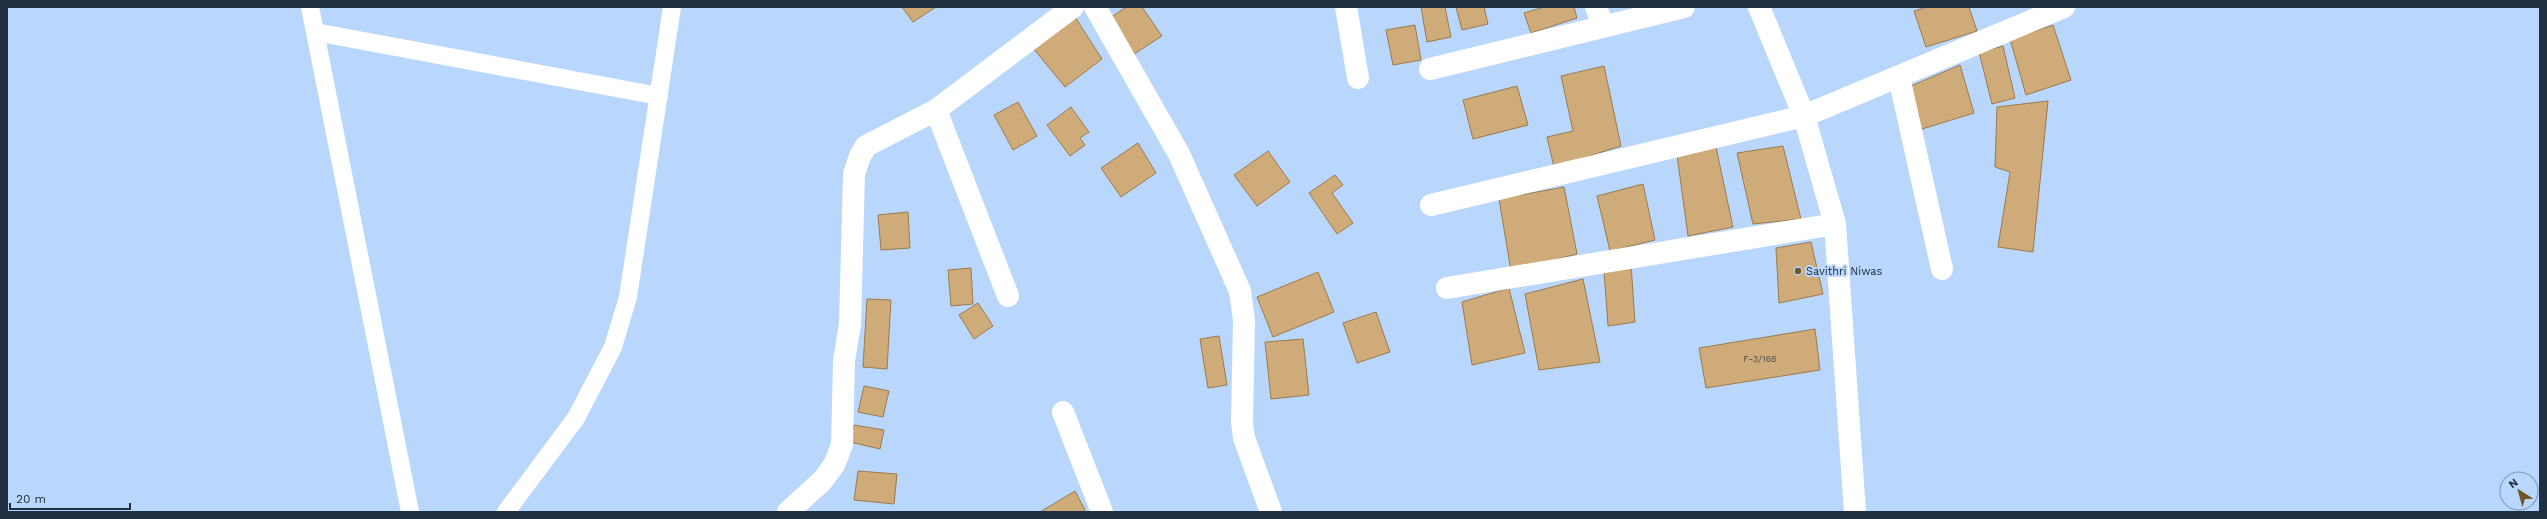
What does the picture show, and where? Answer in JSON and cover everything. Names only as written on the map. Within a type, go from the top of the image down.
[{"type":"street","points":[[788,512],[822,482],[834,465],[842,445],[844,361],[850,324],[854,174],[860,156],[866,146],[936,110],[1073,7]]},
{"type":"street","points":[[1095,7],[1179,154],[1240,291],[1244,320],[1242,422],[1244,438],[1271,512]]},
{"type":"street","points":[[1346,7],[1358,78]]},
{"type":"street","points":[[1430,69],[1599,16],[1684,7]]},
{"type":"street","points":[[1759,7],[1804,116],[1835,224],[1855,512]]},
{"type":"street","points":[[1431,205],[1804,116],[1899,78],[2064,7]]},
{"type":"street","points":[[1899,78],[1942,269]]},
{"type":"street","points":[[936,110],[1008,296]]},
{"type":"street","points":[[1447,288],[1835,224]]},
{"type":"street","points":[[1063,412],[1102,512]]},
{"type":"lane","points":[[310,7],[410,512]]},
{"type":"lane","points":[[506,512],[576,418],[613,347],[628,297],[672,7]]},
{"type":"lane","points":[[315,32],[659,96]]},
{"type":"building","points":[[902,7],[936,7],[913,22]]},
{"type":"building","points":[[1126,7],[1142,7],[1162,36],[1134,54],[1110,18]]},
{"type":"building","points":[[1421,7],[1445,7],[1451,37],[1427,42]]},
{"type":"building","points":[[1456,7],[1484,7],[1488,24],[1462,30]]},
{"type":"building","points":[[1544,7],[1574,7],[1577,18],[1531,33],[1524,13]]},
{"type":"building","points":[[1927,7],[1969,7],[1977,31],[1926,47],[1914,11]]},
{"type":"building","points":[[1075,17],[1102,59],[1065,87],[1033,48]]},
{"type":"building","points":[[1415,25],[1421,60],[1393,65],[1386,30]]},
{"type":"building","points":[[2053,25],[2071,80],[2026,95],[2010,39]]},
{"type":"building","points":[[2003,46],[2015,98],[1992,104],[1979,52]]},
{"type":"building","points":[[1960,65],[1974,113],[1919,130],[1911,86]]},
{"type":"building","points":[[1604,66],[1621,146],[1554,167],[1547,137],[1573,131],[1561,76]]},
{"type":"building","points":[[1517,86],[1528,125],[1473,139],[1463,100]]},
{"type":"building","points":[[2048,101],[2033,252],[1998,247],[2010,172],[1995,167],[1997,107]]},
{"type":"building","points":[[1018,102],[1037,136],[1013,150],[994,115]]},
{"type":"building","points":[[1071,107],[1089,132],[1080,138],[1085,145],[1070,156],[1047,125]]},
{"type":"building","points":[[1138,143],[1156,173],[1121,197],[1101,168]]},
{"type":"building","points":[[1783,146],[1801,219],[1753,224],[1737,153]]},
{"type":"building","points":[[1716,147],[1733,227],[1688,236],[1677,155]]},
{"type":"building","points":[[1268,151],[1290,182],[1257,206],[1234,175]]},
{"type":"building","points":[[1335,175],[1343,185],[1332,193],[1353,223],[1337,234],[1309,193]]},
{"type":"building","points":[[1643,184],[1655,240],[1610,251],[1597,196]]},
{"type":"building","points":[[1564,187],[1577,254],[1511,271],[1499,199]]},
{"type":"building","points":[[908,212],[910,248],[881,250],[878,215]]},
{"type":"building","name":"Savithri Niwas","points":[[1811,242],[1823,294],[1779,303],[1776,248]]},
{"type":"building","points":[[1631,264],[1635,322],[1608,326],[1604,271]]},
{"type":"building","points":[[971,268],[973,304],[951,306],[948,270]]},
{"type":"building","points":[[1318,272],[1334,312],[1273,337],[1257,297]]},
{"type":"building","points":[[1583,279],[1600,362],[1539,370],[1525,294]]},
{"type":"building","points":[[1509,288],[1525,353],[1472,365],[1462,302]]},
{"type":"building","points":[[867,299],[891,300],[887,369],[863,367]]},
{"type":"building","points":[[978,303],[993,326],[974,339],[959,315]]},
{"type":"building","points":[[1376,312],[1390,352],[1357,363],[1343,323]]},
{"type":"building","points":[[1815,329],[1820,370],[1706,388],[1699,348]]},
{"type":"building","points":[[1219,336],[1227,385],[1208,388],[1200,339]]},
{"type":"building","points":[[1303,339],[1309,395],[1271,399],[1265,342]]},
{"type":"building","points":[[864,386],[889,391],[883,417],[858,412]]},
{"type":"building","points":[[854,425],[884,430],[880,449],[850,442]]},
{"type":"building","points":[[858,471],[897,474],[894,504],[854,500]]},
{"type":"building","points":[[1075,491],[1085,510],[1082,512],[1040,512]]},
{"type":"place","name":"Savithri Niwas","points":[[1798,271]]}]
